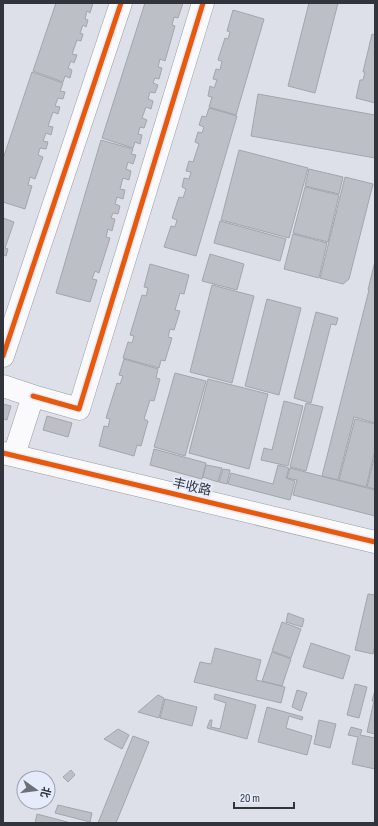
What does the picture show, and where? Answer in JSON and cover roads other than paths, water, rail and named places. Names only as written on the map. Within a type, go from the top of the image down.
[{"type":"street","points":[[3,356],[121,3]]},
{"type":"street","points":[[3,386],[32,396],[80,409],[203,3]]},
{"type":"street","points":[[8,454],[32,396]]},
{"type":"street","name":"丰收路","points":[[8,454],[375,542]]}]
